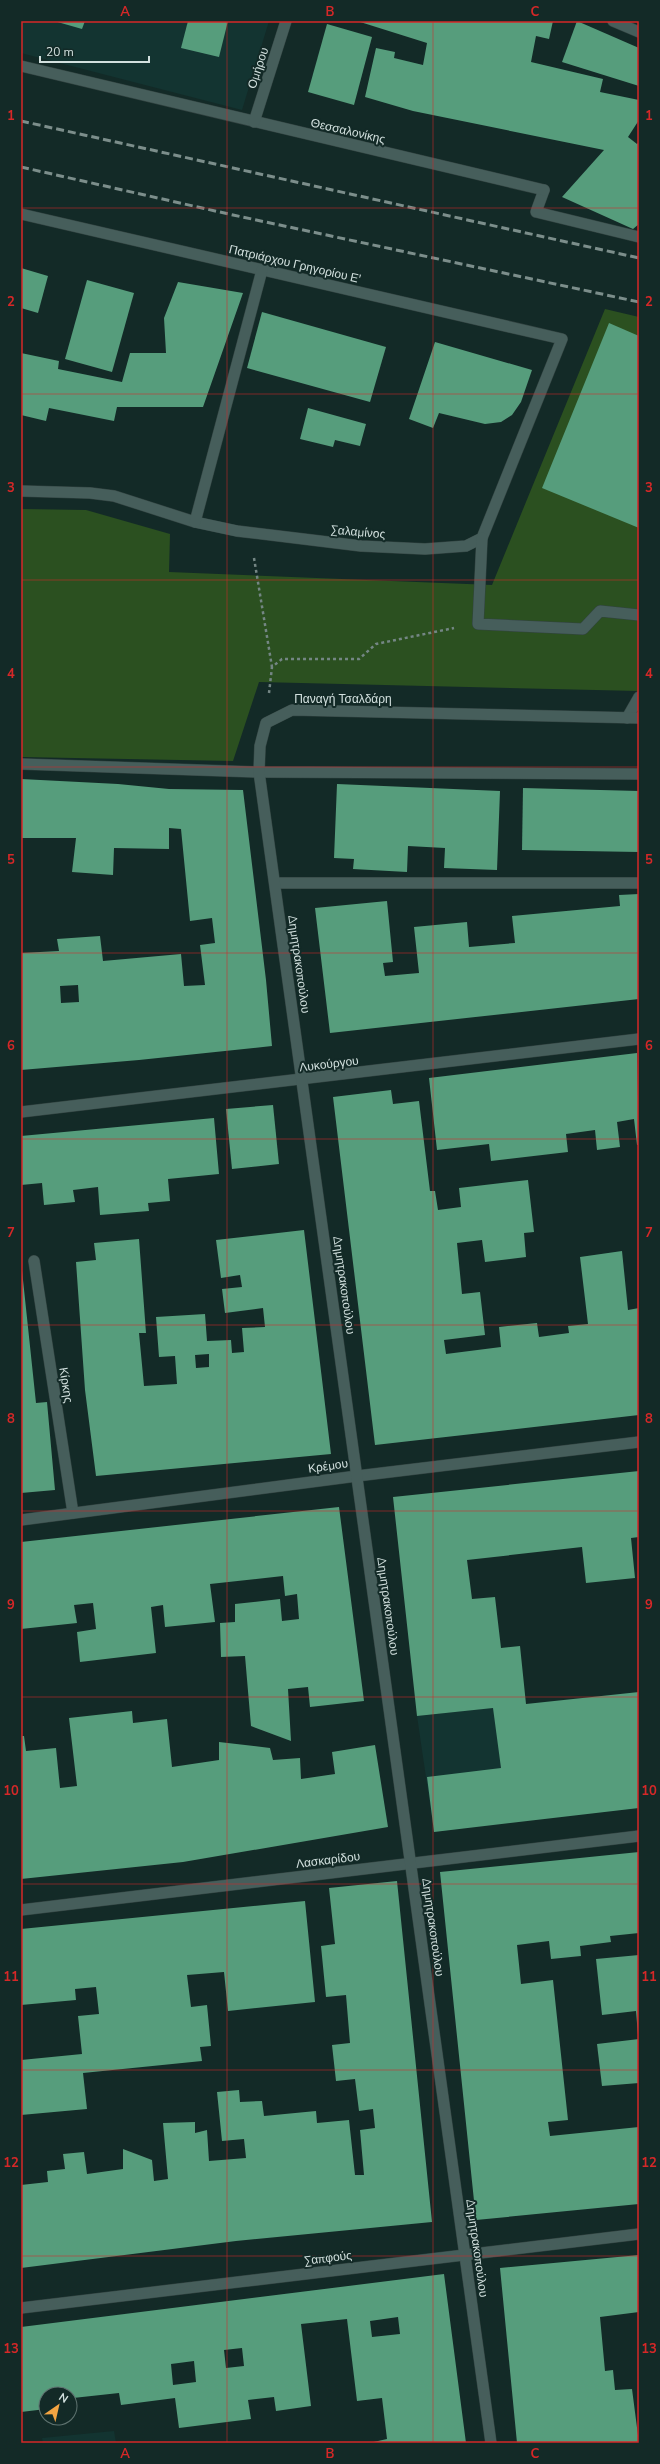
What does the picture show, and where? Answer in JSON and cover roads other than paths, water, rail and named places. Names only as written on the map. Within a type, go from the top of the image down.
[{"type":"street","name":"Ομήρου","points":[[254,122],[286,21]]},
{"type":"street","points":[[613,21],[639,32]]},
{"type":"street","name":"Θεσσαλονίκης","points":[[21,66],[544,190],[536,212],[639,237]]},
{"type":"street","name":"Πατριάρχου Γρηγορίου Ε'","points":[[21,214],[562,339],[482,538]]},
{"type":"street","points":[[195,522],[262,270]]},
{"type":"street","name":"Σαλαμίνος","points":[[21,491],[90,493],[114,496],[195,522],[250,532],[361,546],[425,549],[466,546],[482,538]]},
{"type":"street","points":[[482,538],[478,624],[583,630],[600,611],[639,615]]},
{"type":"street","points":[[627,718],[639,697]]},
{"type":"street","name":"Παναγή Τσαλδάρη","points":[[259,772],[260,746],[266,724],[292,710],[639,718]]},
{"type":"street","points":[[21,764],[259,772],[639,774]]},
{"type":"street","name":"Δημητρακοπούλου","points":[[259,772],[491,2443]]},
{"type":"street","points":[[274,883],[639,883]]},
{"type":"street","name":"Λυκούργου","points":[[21,1112],[639,1039]]},
{"type":"street","name":"Κίρκης","points":[[34,1262],[73,1513]]},
{"type":"street","name":"Κρέμου","points":[[21,1520],[357,1476],[639,1442]]},
{"type":"street","name":"Λασκαρίδου","points":[[21,1910],[639,1836]]},
{"type":"street","name":"Σαπφούς","points":[[21,2308],[639,2234]]},
{"type":"railway","points":[[21,121],[639,258]]},
{"type":"railway","points":[[21,167],[233,215],[639,302]]}]
